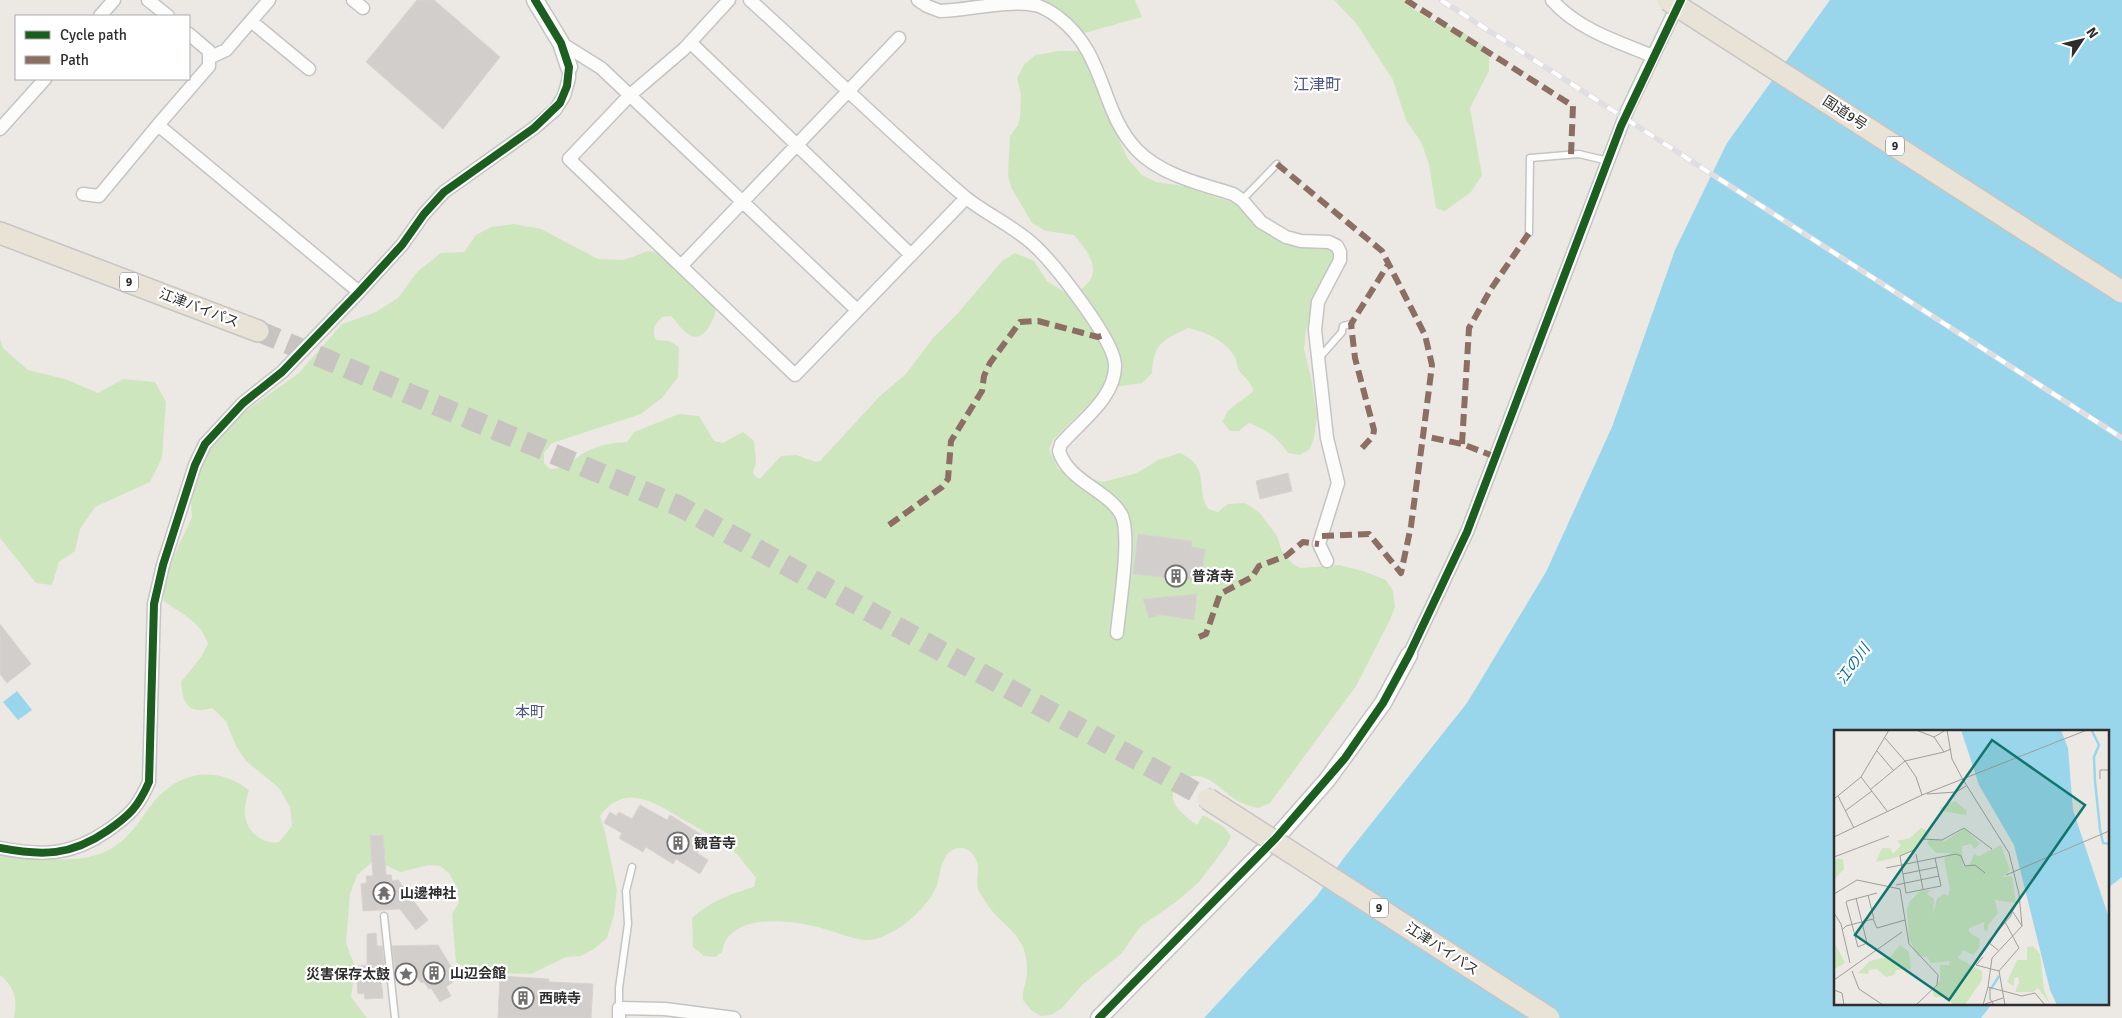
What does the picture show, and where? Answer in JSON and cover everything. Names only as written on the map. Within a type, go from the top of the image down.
[{"type":"highway","name":"国道9号","points":[[1668,0],[2122,292]]},
{"type":"highway","name":"江津バイパス","points":[[0,234],[258,330]]},
{"type":"highway","name":"江津バイパス","points":[[1208,799],[1544,1015]]},
{"type":"street","points":[[101,15],[114,0]]},
{"type":"street","points":[[148,0],[167,15]]},
{"type":"street","points":[[211,57],[226,50],[269,0]]},
{"type":"street","points":[[0,848],[48,854],[79,847],[90,843],[127,817],[140,803],[149,782],[154,604],[163,565],[195,464],[205,444],[226,418],[282,372],[402,245],[424,214],[444,192],[534,128],[555,110],[564,96],[569,78],[569,67],[561,43],[535,0]]},
{"type":"street","points":[[729,0],[691,42],[629,96],[569,159],[796,375],[966,198]]},
{"type":"street","points":[[750,0],[966,198],[1036,246],[1101,328],[1112,349],[1115,366],[1114,378],[1107,393],[1061,444],[1059,451],[1074,473],[1117,509],[1122,517],[1125,536],[1116,633]]},
{"type":"street","points":[[918,0],[933,10],[940,11],[1021,4],[1035,5],[1050,11],[1070,27],[1096,63],[1121,130],[1138,151],[1171,173],[1233,194],[1242,200],[1257,219],[1286,237],[1301,241],[1326,241],[1334,244],[1339,249],[1340,260],[1318,302],[1315,330],[1327,438],[1338,483],[1319,544],[1327,561]]},
{"type":"street","points":[[1552,0],[1560,10],[1599,34],[1653,56]]},
{"type":"street","points":[[1099,1018],[1283,843],[1383,703],[1409,655],[1467,532],[1539,348],[1608,161],[1653,56],[1680,0]]},
{"type":"street","points":[[251,20],[309,69]]},
{"type":"street","points":[[84,194],[99,196],[209,66],[211,57],[209,51],[190,35]]},
{"type":"street","points":[[682,265],[899,38]]},
{"type":"street","points":[[691,42],[911,255]]},
{"type":"street","points":[[561,43],[601,68],[742,203],[858,310]]},
{"type":"street","points":[[0,129],[44,80]]},
{"type":"street","points":[[158,125],[359,292]]},
{"type":"street","points":[[1283,843],[1544,1015]]},
{"type":"street","points":[[619,1013],[665,1009],[734,1018]]},
{"type":"lane","points":[[1529,233],[1530,158],[1579,154],[1608,161]]},
{"type":"lane","points":[[1242,200],[1277,164]]},
{"type":"lane","points":[[1317,360],[1342,332],[1343,326],[1351,324]]},
{"type":"lane","points":[[619,1013],[619,988],[628,924],[626,891],[632,867]]},
{"type":"lane","points":[[384,916],[395,1018]]},
{"type":"green space","points":[[1040,0],[1135,0],[1142,17],[1081,34]]},
{"type":"green space","points":[[1334,0],[1410,0],[1413,9],[1437,23],[1460,30],[1487,49],[1489,71],[1470,108],[1482,175],[1471,192],[1445,211],[1436,208],[1429,164],[1421,142],[1406,120],[1393,80],[1356,23]]},
{"type":"green space","points":[[1059,51],[1079,51],[1091,70],[1101,103],[1128,159],[1142,175],[1156,182],[1204,189],[1215,197],[1241,205],[1258,227],[1338,251],[1306,330],[1304,349],[1311,377],[1317,416],[1310,449],[1300,455],[1288,453],[1271,435],[1249,423],[1239,431],[1230,431],[1223,422],[1225,416],[1231,408],[1253,391],[1252,388],[1240,372],[1235,357],[1226,346],[1208,334],[1188,328],[1161,344],[1155,355],[1152,373],[1142,383],[1105,388],[1053,440],[1049,449],[1058,469],[1066,473],[1082,472],[1092,479],[1103,482],[1137,473],[1158,460],[1180,453],[1190,459],[1199,471],[1202,493],[1208,509],[1218,512],[1228,504],[1245,503],[1260,513],[1277,536],[1282,551],[1293,564],[1300,568],[1339,565],[1363,571],[1386,580],[1393,591],[1395,607],[1356,686],[1270,803],[1258,808],[1244,804],[1208,779],[1201,777],[1186,778],[1177,786],[1173,798],[1174,803],[1182,813],[1197,825],[1203,815],[1224,827],[1231,836],[1227,845],[1199,882],[1176,902],[1140,927],[1121,954],[1083,984],[1062,1008],[1051,1015],[1041,1016],[1032,1011],[1023,1000],[1027,971],[1023,947],[1018,938],[990,908],[979,891],[977,885],[978,864],[968,850],[960,848],[952,850],[946,856],[942,863],[937,885],[926,904],[907,922],[885,935],[864,940],[819,927],[788,922],[759,922],[746,925],[735,931],[726,940],[722,952],[715,957],[704,956],[693,947],[692,918],[706,907],[721,899],[754,887],[756,878],[734,851],[722,841],[656,804],[633,798],[621,799],[610,805],[600,816],[617,890],[614,915],[607,938],[594,949],[581,956],[566,957],[531,974],[472,972],[456,962],[452,914],[459,902],[457,887],[449,873],[440,866],[429,865],[400,872],[385,865],[371,863],[357,875],[350,894],[346,943],[355,967],[351,997],[367,1018],[14,1018],[14,994],[0,975],[0,854],[38,858],[77,859],[102,853],[122,841],[155,800],[173,784],[184,779],[206,774],[228,778],[249,790],[245,809],[246,821],[252,832],[257,836],[267,841],[279,842],[292,826],[290,807],[279,788],[246,761],[236,746],[226,721],[212,708],[204,710],[192,709],[185,702],[181,682],[201,657],[208,644],[205,636],[196,624],[164,601],[163,587],[166,573],[192,517],[191,504],[197,474],[209,448],[240,415],[299,373],[342,324],[376,312],[398,298],[418,271],[441,253],[464,252],[476,235],[491,227],[514,224],[541,229],[598,259],[624,260],[648,251],[663,254],[701,288],[716,310],[709,327],[705,332],[696,337],[690,336],[684,331],[671,316],[662,317],[654,328],[656,340],[669,341],[679,347],[678,377],[663,397],[641,414],[552,443],[544,453],[544,463],[550,469],[562,467],[596,447],[627,442],[634,432],[679,414],[699,416],[714,441],[723,443],[743,432],[754,441],[756,462],[753,473],[760,479],[781,456],[796,455],[816,462],[820,461],[880,396],[906,374],[933,338],[959,312],[1002,261],[1015,253],[1034,261],[1047,281],[1071,296],[1089,282],[1093,268],[1087,252],[1081,244],[1074,235],[1046,231],[1032,223],[1011,187],[1008,175],[1010,136],[1018,125],[1020,117],[1021,95],[1017,78],[1024,65],[1035,55]]},
{"type":"green space","points":[[0,339],[3,348],[28,370],[65,379],[98,393],[123,379],[155,382],[166,402],[162,458],[150,482],[95,507],[80,529],[75,551],[59,562],[52,585],[36,583],[0,538]]},
{"type":"water","name":"江の川","points":[[1830,0],[2122,0],[2122,877],[2110,886],[2110,730],[1834,730],[1834,1006],[1990,1006],[1981,1018],[1204,1018],[1317,896],[1343,859],[1467,703],[1546,572],[1612,427],[1675,250],[1727,143]]},
{"type":"water","points":[[17,691],[32,710],[18,720],[3,702]]},
{"type":"building","points":[[417,0],[434,0],[500,57],[443,129],[366,62]]},
{"type":"building","points":[[1288,473],[1292,491],[1260,499],[1256,481]]},
{"type":"building","name":"普済寺","points":[[1138,534],[1192,541],[1192,547],[1205,549],[1201,581],[1133,574]]},
{"type":"building","points":[[1197,594],[1194,620],[1161,615],[1149,618],[1143,599]]},
{"type":"building","points":[[0,624],[31,664],[7,683],[0,674]]},
{"type":"building","points":[[640,805],[667,820],[670,815],[707,838],[697,853],[708,860],[700,874],[676,859],[673,864],[646,847],[643,852],[619,838],[622,833],[604,823],[610,812],[616,816],[619,812],[632,819]]},
{"type":"building","name":"山邊神社","points":[[383,835],[386,875],[391,875],[392,881],[398,880],[428,920],[416,930],[400,909],[363,911],[361,884],[367,883],[366,876],[373,876],[370,836]]},
{"type":"building","points":[[376,933],[377,946],[382,946],[385,970],[380,970],[383,998],[365,999],[364,993],[358,994],[357,981],[361,981],[358,966],[367,965],[367,934]]},
{"type":"building","name":"山辺会館","points":[[438,945],[456,975],[451,979],[453,982],[446,987],[451,996],[440,1002],[431,988],[429,989],[424,982],[421,983],[412,970],[395,970],[392,946]]},
{"type":"building","points":[[500,976],[549,979],[549,982],[593,984],[591,1018],[498,1018]]},
{"type":"tunnel","points":[[258,331],[679,506],[1208,799]]},
{"type":"railway","points":[[1441,0],[2122,438]]},
{"type":"marked path","points":[[1406,0],[1573,106],[1571,155]]},
{"type":"marked path","points":[[1277,164],[1382,251],[1425,335],[1432,365],[1423,436],[1462,444],[1496,457]]},
{"type":"marked path","points":[[1462,444],[1469,328],[1491,289],[1529,233]]},
{"type":"marked path","points":[[1362,448],[1373,436],[1374,430],[1355,358],[1351,324],[1389,263]]},
{"type":"marked path","points":[[889,525],[942,487],[948,479],[951,441],[982,391],[984,376],[990,363],[1020,322],[1038,321],[1098,337],[1104,335]]},
{"type":"marked path","points":[[1322,536],[1369,534],[1401,573],[1411,526],[1423,436]]},
{"type":"marked path","points":[[1199,637],[1206,634],[1220,594],[1252,577],[1259,566],[1286,556],[1303,542],[1319,544]]},
{"type":"cycle path","points":[[0,848],[43,853],[56,852],[81,845],[94,839],[122,820],[133,810],[141,798],[149,782],[154,604],[163,565],[195,465],[205,444],[243,403],[282,372],[359,292],[402,245],[424,214],[444,192],[534,128],[560,103],[567,86],[569,67],[561,43],[535,0]]},
{"type":"cycle path","points":[[1099,1018],[1276,838],[1345,758],[1383,703],[1409,655],[1467,532],[1621,126],[1681,0]]},
{"type":"place","name":"普済寺","points":[[1176,576]]},
{"type":"place","name":"観音寺","points":[[678,843]]},
{"type":"place","name":"山邊神社","points":[[384,893]]},
{"type":"place","name":"山辺会館","points":[[434,973]]},
{"type":"place","name":"災害保存太鼓","points":[[406,974]]},
{"type":"place","name":"西暁寺","points":[[523,998]]},
{"type":"district","name":"江津町","points":[[1317,85]]},
{"type":"district","name":"本町","points":[[530,712]]}]
